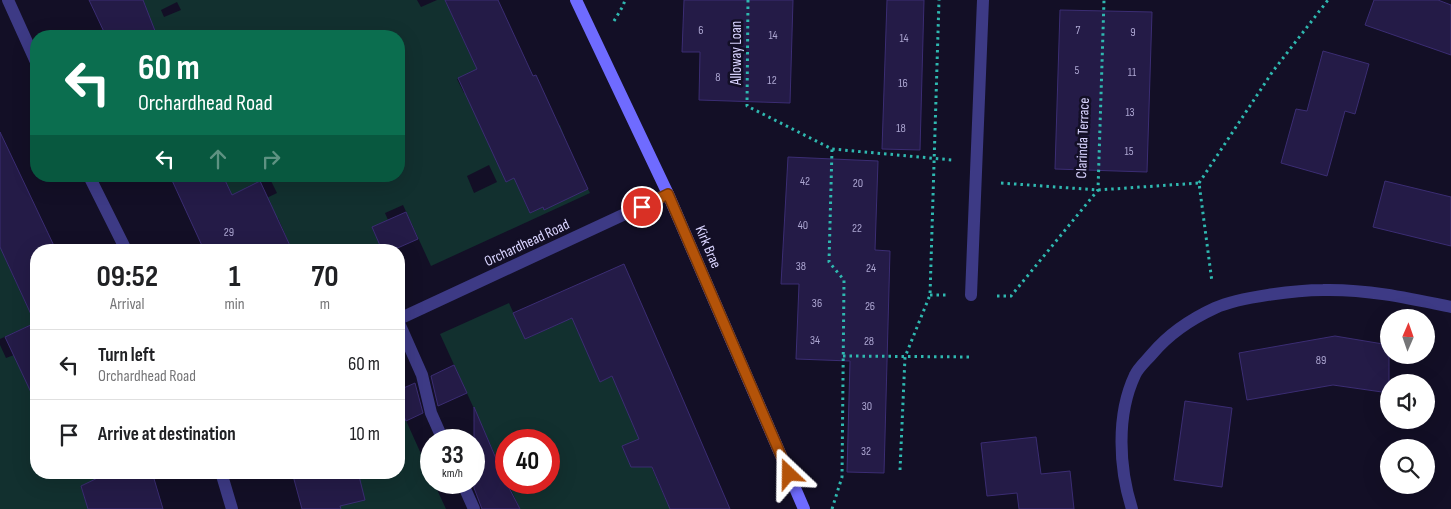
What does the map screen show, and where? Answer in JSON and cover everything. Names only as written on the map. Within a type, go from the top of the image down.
[{"type":"street","points":[[8,0],[30,49]]},
{"type":"street","name":"Kirk Brae","points":[[576,0],[668,194],[804,509]]},
{"type":"street","points":[[971,295],[983,0]]},
{"type":"street","points":[[92,182],[123,244]]},
{"type":"street","name":"Orchardhead Road","points":[[405,315],[668,194]]},
{"type":"street","points":[[1132,509],[1121,445],[1125,404],[1135,374],[1167,337],[1216,307],[1269,295],[1322,290],[1376,291],[1451,307]]},
{"type":"street","points":[[405,337],[422,375],[431,414],[438,429]]},
{"type":"street","points":[[223,479],[232,509]]},
{"type":"street","points":[[467,494],[474,509]]},
{"type":"path","name":"Alloway Loan","points":[[748,0],[747,106],[832,149]]},
{"type":"path","points":[[900,470],[905,357],[930,295],[939,0]]},
{"type":"path","name":"Clarinda Terrace","points":[[930,295],[1010,296],[1098,190],[1104,0]]},
{"type":"path","points":[[1216,307],[1199,183],[1273,71],[1328,0]]},
{"type":"path","points":[[832,509],[842,477],[844,280],[829,262],[832,149],[976,162]]},
{"type":"path","points":[[975,181],[1098,190],[1199,183]]},
{"type":"path","points":[[843,356],[973,357]]},
{"type":"green space","points":[[143,0],[417,0],[421,7],[437,0],[445,0],[477,69],[457,79],[464,93],[528,65],[533,76],[502,152],[560,125],[565,138],[500,167],[507,181],[527,172],[534,188],[521,194],[530,213],[543,207],[544,209],[588,189],[590,193],[431,266],[403,205],[385,213],[388,220],[372,227],[379,244],[289,244],[278,218],[250,231],[252,205],[277,193],[272,182],[405,182],[405,30],[131,30],[128,25],[118,30],[103,30],[102,28],[146,7]],"holes":[[[177,2],[181,10],[164,17],[161,10]],[[489,165],[497,182],[474,193],[467,176]]]},
{"type":"green space","points":[[226,182],[258,182],[247,187],[233,197]]},
{"type":"green space","points":[[0,229],[4,256],[30,312],[30,325],[0,339]]},
{"type":"green space","points":[[557,294],[569,320],[572,318],[579,334],[592,329],[603,354],[590,359],[600,382],[613,376],[622,396],[672,374],[674,380],[640,439],[622,446],[631,466],[648,459],[670,509],[520,509],[513,494],[560,494],[560,429],[495,429],[495,455],[485,429],[483,429],[440,334],[509,303],[525,339],[561,323],[549,297]]},
{"type":"green space","points":[[0,345],[6,358],[14,355],[23,374],[30,371],[30,479],[96,479],[81,486],[88,509],[0,509]]},
{"type":"green space","points":[[405,418],[420,452],[420,494],[439,494],[446,509],[341,509],[324,484],[345,479],[405,479]]},
{"type":"building","points":[[89,0],[143,0],[155,30],[103,30]]},
{"type":"building","points":[[445,0],[498,0],[533,76],[536,75],[588,189],[544,210],[543,207],[530,213],[514,178],[506,182],[458,78],[477,69]]},
{"type":"building","points":[[684,0],[793,0],[790,103],[699,100],[700,52],[682,52]]},
{"type":"building","points":[[887,0],[924,0],[920,150],[882,149]]},
{"type":"building","points":[[1374,0],[1438,0],[1451,5],[1451,55],[1365,25]]},
{"type":"building","points":[[1060,10],[1152,12],[1147,172],[1055,169]]},
{"type":"building","points":[[1323,51],[1369,64],[1355,114],[1345,111],[1327,176],[1281,163],[1296,109],[1307,111]]},
{"type":"building","points":[[0,132],[53,244],[30,244],[30,312],[0,247]]},
{"type":"building","points":[[788,157],[878,161],[875,250],[890,251],[884,473],[847,472],[850,361],[796,359],[799,284],[781,284]]},
{"type":"building","points":[[1385,181],[1451,197],[1451,246],[1373,227]]},
{"type":"building","points":[[173,182],[226,182],[232,195],[260,182],[289,244],[201,244]]},
{"type":"building","points":[[406,212],[418,239],[405,245],[379,244],[372,227]]},
{"type":"building","points":[[624,264],[730,509],[670,509],[652,467],[631,467],[622,446],[639,439],[612,376],[600,382],[572,318],[525,339],[513,313]]},
{"type":"building","points":[[30,325],[30,390],[5,337]]},
{"type":"building","points":[[1335,336],[1380,344],[1380,364],[1389,364],[1389,374],[1380,374],[1380,392],[1333,385],[1247,400],[1239,353]]},
{"type":"building","points":[[454,365],[467,393],[438,406],[431,376]]},
{"type":"building","points":[[415,383],[423,413],[406,421],[405,419],[405,387]]},
{"type":"building","points":[[1185,401],[1232,408],[1222,487],[1174,480]]},
{"type":"building","points":[[474,407],[483,429],[474,429]]},
{"type":"building","points":[[485,433],[495,456],[495,494],[512,494],[520,509],[482,509],[476,494],[485,494]]},
{"type":"building","points":[[1036,437],[1041,474],[1070,471],[1074,509],[1019,509],[1017,493],[987,496],[981,443]]},
{"type":"building","points":[[96,479],[154,479],[163,509],[88,509],[81,486]]},
{"type":"building","points":[[294,479],[360,479],[365,500],[340,506],[341,509],[302,509]]},
{"type":"route","points":[[642,207],[668,194],[789,474]]}]
